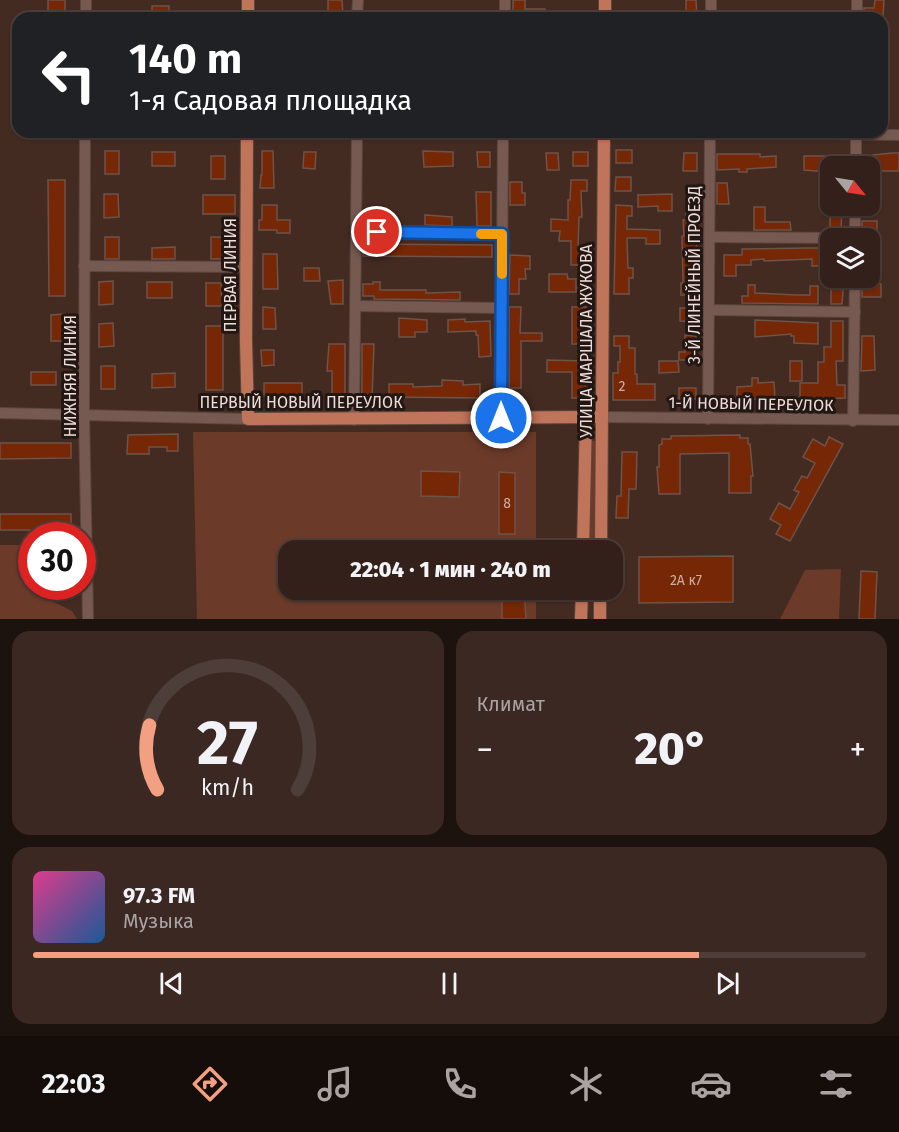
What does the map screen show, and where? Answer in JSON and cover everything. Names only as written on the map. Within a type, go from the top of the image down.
[{"type":"main road","name":"ПЕРВАЯ ЛИНИЯ","points":[[248,138],[249,419]]},
{"type":"main road","name":"УЛИЦА МАРШАЛА ЖУКОВА","points":[[600,540],[604,138]]},
{"type":"main road","name":"УЛИЦА МАРШАЛА ЖУКОВА","points":[[583,540],[586,417]]},
{"type":"main road","name":"ПЕРВЫЙ НОВЫЙ ПЕРЕУЛОК","points":[[249,419],[602,417]]},
{"type":"main road","points":[[581,619],[582,600]]},
{"type":"main road","points":[[600,600],[600,619]]},
{"type":"street","name":"НИЖНЯЯ ЛИНИЯ","points":[[85,138],[84,415],[88,619]]},
{"type":"street","points":[[354,420],[357,138]]},
{"type":"street","points":[[501,418],[504,138]]},
{"type":"street","name":"3-Й ЛИНЕЙНЫЙ ПРОЕЗД","points":[[708,418],[710,138]]},
{"type":"street","points":[[856,138],[856,156]]},
{"type":"street","points":[[356,232],[502,234]]},
{"type":"street","points":[[710,237],[820,238]]},
{"type":"street","points":[[84,266],[247,267]]},
{"type":"street","points":[[853,421],[855,288]]},
{"type":"street","points":[[356,306],[502,308]]},
{"type":"street","points":[[709,310],[855,312]]},
{"type":"street","name":"ПЕРВЫЙ НОВЫЙ ПЕРЕУЛОК","points":[[0,413],[249,419]]},
{"type":"street","name":"1-Й НОВЫЙ ПЕРЕУЛОК","points":[[602,417],[899,420]]},
{"type":"shaded area","points":[[193,432],[536,432],[536,540],[278,540],[278,600],[536,600],[536,619],[197,619]]},
{"type":"shaded area","points":[[589,441],[598,441],[597,540],[587,540]]},
{"type":"shaded area","points":[[0,545],[18,545],[18,600],[50,600],[72,611],[77,619],[0,619]]},
{"type":"shaded area","points":[[841,569],[839,619],[780,619],[805,570]]},
{"type":"building","points":[[48,0],[65,0],[65,12],[48,12]]},
{"type":"building","points":[[328,0],[342,0],[343,12],[328,12]]},
{"type":"building","points":[[513,0],[525,0],[525,9],[545,9],[545,12],[513,12]]},
{"type":"building","points":[[686,0],[696,0],[697,12],[686,12]]},
{"type":"building","points":[[875,0],[884,0],[883,12],[864,12],[864,8],[874,8]]},
{"type":"building","points":[[152,6],[169,6],[169,12],[152,12]]},
{"type":"building","points":[[616,150],[632,150],[632,163],[616,163]]},
{"type":"building","points":[[105,151],[119,151],[119,174],[105,174]]},
{"type":"building","points":[[262,151],[273,151],[274,188],[260,188]]},
{"type":"building","points":[[423,151],[453,152],[453,166],[424,167]]},
{"type":"building","points":[[152,152],[175,152],[175,166],[152,166]]},
{"type":"building","points":[[304,152],[316,152],[315,169],[303,168]]},
{"type":"building","points":[[477,152],[490,152],[490,167],[478,167]]},
{"type":"building","points":[[573,152],[588,152],[588,166],[573,166]]},
{"type":"building","points":[[546,153],[558,153],[559,170],[547,170]]},
{"type":"building","points":[[684,153],[697,153],[697,171],[683,171]]},
{"type":"building","points":[[899,153],[899,171],[880,171],[880,156],[873,155]]},
{"type":"building","points":[[717,154],[776,156],[776,167],[747,169],[747,172],[739,172],[739,169],[717,170]]},
{"type":"building","points":[[211,156],[225,156],[225,179],[211,179]]},
{"type":"building","points":[[804,156],[820,156],[820,171],[804,170]]},
{"type":"building","points":[[616,177],[631,177],[631,191],[615,191]]},
{"type":"building","points":[[48,180],[65,180],[65,296],[49,296]]},
{"type":"building","points":[[571,180],[587,180],[587,191],[581,191],[582,217],[579,217],[578,246],[586,247],[586,265],[571,265],[571,241],[559,241],[560,231],[551,231],[551,219],[568,220]]},
{"type":"building","points":[[510,182],[522,182],[525,205],[510,205]]},
{"type":"building","points":[[717,183],[727,183],[729,204],[717,204]]},
{"type":"building","points":[[476,192],[491,192],[491,226],[477,226]]},
{"type":"building","points":[[104,194],[118,194],[119,217],[104,218]]},
{"type":"building","points":[[672,194],[672,211],[658,211],[658,206],[638,207],[638,195]]},
{"type":"building","points":[[203,195],[235,195],[235,214],[203,214]]},
{"type":"building","points":[[262,205],[277,205],[277,220],[290,220],[290,233],[259,230]]},
{"type":"building","points":[[616,205],[632,206],[632,216],[627,216],[627,229],[660,230],[660,244],[646,244],[646,238],[627,238],[628,268],[633,268],[633,278],[629,278],[629,294],[614,294]]},
{"type":"building","points":[[686,206],[697,206],[696,295],[681,295],[682,236],[684,236],[683,220],[686,220]]},
{"type":"building","points":[[754,207],[765,207],[765,222],[790,222],[791,230],[754,230]]},
{"type":"building","points":[[425,215],[452,217],[452,226],[425,225]]},
{"type":"building","points":[[830,216],[842,216],[841,228],[830,228]]},
{"type":"building","points":[[862,221],[877,221],[877,228],[862,228]]},
{"type":"building","points":[[105,237],[119,237],[119,259],[105,259]]},
{"type":"building","points":[[211,237],[225,237],[225,259],[211,259]]},
{"type":"building","points":[[363,244],[492,245],[492,257],[363,256]]},
{"type":"building","points":[[175,247],[175,259],[152,259],[152,248]]},
{"type":"building","points":[[820,248],[820,266],[812,266],[812,259],[751,260],[751,265],[736,265],[736,276],[724,276],[724,255],[742,255],[742,249]]},
{"type":"building","points":[[263,254],[277,254],[278,289],[263,289]]},
{"type":"building","points":[[510,255],[530,256],[530,269],[525,269],[526,279],[519,279],[519,294],[509,294]]},
{"type":"building","points":[[304,268],[319,268],[320,281],[304,281]]},
{"type":"building","points":[[549,274],[567,274],[568,279],[576,279],[576,292],[549,292]]},
{"type":"building","points":[[343,280],[343,304],[331,304],[328,281]]},
{"type":"building","points":[[113,281],[113,304],[99,305],[99,282]]},
{"type":"building","points":[[147,282],[172,282],[172,298],[147,298]]},
{"type":"building","points":[[373,282],[380,282],[380,290],[426,290],[426,293],[460,292],[460,300],[374,299],[374,296],[363,296],[363,284],[373,284]]},
{"type":"building","points":[[206,283],[221,283],[222,306],[206,306]]},
{"type":"building","points":[[881,284],[881,297],[862,297],[862,288],[880,288]]},
{"type":"building","points":[[748,285],[755,285],[755,293],[796,295],[810,295],[810,286],[818,286],[818,304],[742,303],[742,296],[748,296]]},
{"type":"building","points":[[831,288],[843,288],[842,304],[831,304]]},
{"type":"building","points":[[263,307],[275,308],[276,329],[263,329]]},
{"type":"building","points":[[509,307],[521,307],[520,333],[542,333],[542,341],[521,341],[521,388],[509,388]]},
{"type":"building","points":[[572,307],[586,307],[588,344],[572,344]]},
{"type":"building","points":[[680,308],[695,308],[694,322],[680,321]]},
{"type":"building","points":[[65,314],[65,341],[51,341],[51,315]]},
{"type":"building","points":[[399,318],[427,320],[427,332],[415,332],[415,337],[399,337]]},
{"type":"building","points":[[465,319],[465,322],[490,321],[491,356],[479,357],[476,331],[448,332],[448,320]]},
{"type":"building","points":[[755,320],[818,323],[818,344],[794,343],[794,336],[791,334],[755,337]]},
{"type":"building","points":[[831,321],[843,321],[843,361],[836,361],[837,385],[845,385],[845,398],[800,400],[800,383],[818,383],[818,362],[824,362],[824,347],[831,347]]},
{"type":"building","points":[[113,323],[114,346],[99,347],[99,324]]},
{"type":"building","points":[[206,326],[223,326],[223,390],[206,390]]},
{"type":"building","points":[[685,335],[696,336],[695,360],[679,360],[679,352],[685,352]]},
{"type":"building","points":[[614,336],[629,336],[629,348],[635,348],[637,384],[655,384],[655,400],[613,400],[613,373],[618,373],[618,362],[620,362],[620,346],[614,346]]},
{"type":"building","points":[[862,336],[874,336],[875,370],[861,371]]},
{"type":"building","points":[[329,344],[345,344],[345,396],[332,396],[332,371],[327,371]]},
{"type":"building","points":[[362,344],[374,344],[372,398],[362,398]]},
{"type":"building","points":[[261,350],[274,350],[274,365],[262,366]]},
{"type":"building","points":[[547,360],[585,361],[586,398],[572,398],[572,372],[547,372]]},
{"type":"building","points":[[659,361],[678,361],[679,372],[659,373]]},
{"type":"building","points":[[790,361],[802,361],[802,381],[790,381]]},
{"type":"building","points":[[101,366],[115,366],[115,389],[101,389]]},
{"type":"building","points":[[31,372],[56,372],[56,385],[31,385]]},
{"type":"building","points":[[175,373],[175,387],[152,388],[152,374]]},
{"type":"building","points":[[752,378],[758,378],[758,383],[774,382],[775,399],[737,399],[737,387],[752,386]]},
{"type":"building","points":[[442,380],[463,381],[463,385],[480,384],[480,398],[389,397],[389,384],[413,384],[413,387],[442,386]]},
{"type":"building","points":[[264,383],[302,383],[302,396],[264,396]]},
{"type":"building","points":[[679,388],[696,388],[696,399],[679,399]]},
{"type":"building","points":[[178,434],[178,451],[167,451],[167,447],[149,447],[149,454],[127,454],[128,435]]},
{"type":"building","points":[[740,435],[740,438],[748,438],[748,444],[750,444],[753,476],[751,476],[751,493],[729,493],[729,453],[680,454],[680,494],[659,494],[657,467],[659,467],[659,445],[662,444],[662,439],[671,439],[671,436]]},
{"type":"building","points":[[829,437],[843,444],[790,541],[776,534],[781,525],[770,519],[779,503],[790,509],[799,492],[794,490],[802,476],[807,478],[815,463],[803,457],[813,439],[825,446]]},
{"type":"building","points":[[0,443],[71,443],[71,458],[0,459]]},
{"type":"building","points":[[622,452],[637,452],[636,489],[629,489],[628,518],[616,518],[617,496],[621,496]]},
{"type":"building","points":[[421,471],[460,472],[459,497],[421,496]]},
{"type":"building","points":[[499,472],[515,473],[515,534],[499,534]]},
{"type":"building","points":[[0,514],[71,514],[71,522],[18,522],[18,530],[0,530]]},
{"type":"building","points":[[733,556],[733,602],[639,603],[639,557]]},
{"type":"building","points":[[861,571],[877,572],[875,619],[859,619]]},
{"type":"building","points":[[502,600],[525,600],[526,619],[502,619]]},
{"type":"slow traffic","points":[[481,234],[502,234],[502,274]]},
{"type":"route","points":[[377,232],[502,234],[501,418]]}]
